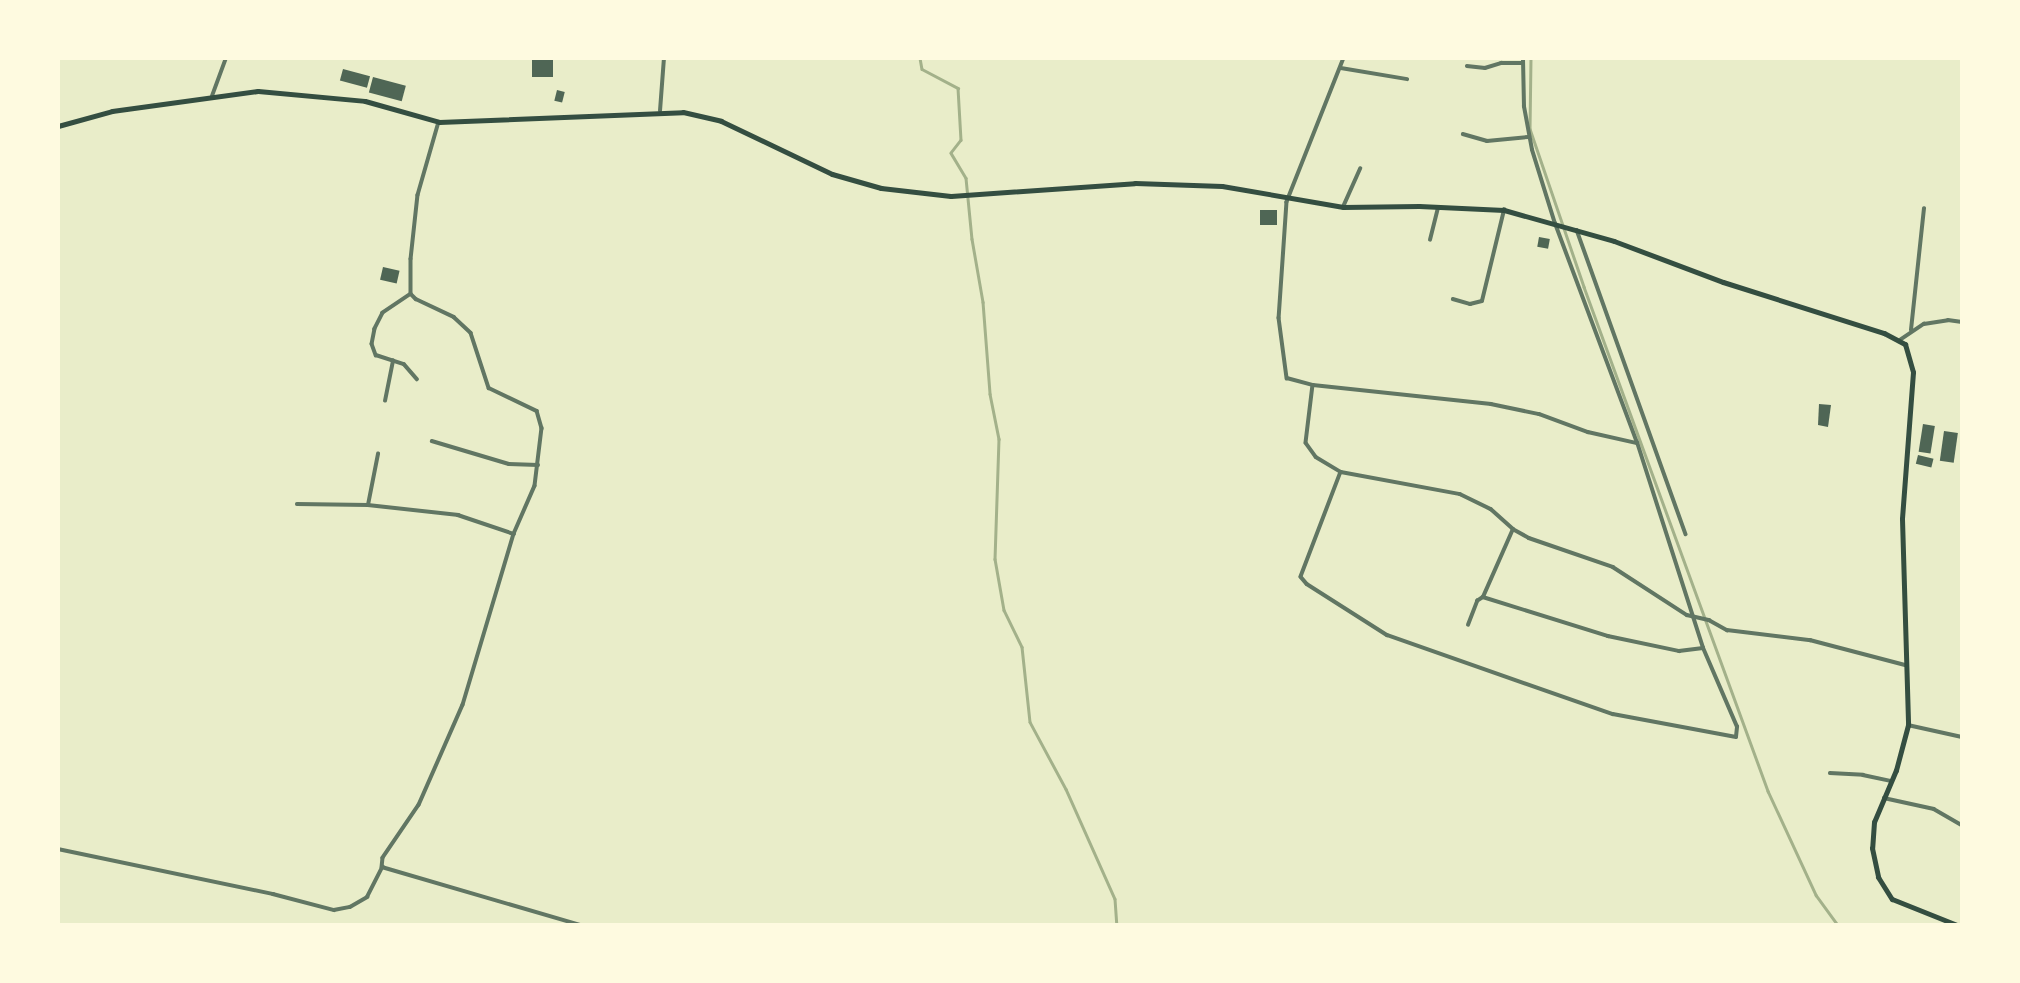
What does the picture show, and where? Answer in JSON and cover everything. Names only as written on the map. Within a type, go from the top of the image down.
[{"type":"main road","points":[[58,126],[112,111],[257,91],[365,101],[439,122],[683,112],[721,121],[844,178],[881,188],[962,196],[1135,183],[1222,186],[1343,207],[1438,206],[1504,210],[1577,230],[1900,340],[1908,348],[1913,372],[1902,519],[1908,725],[1891,781],[1874,822],[1872,843],[1876,872],[1882,887],[1897,903],[1956,925]]},
{"type":"street","points":[[212,96],[226,58]]},
{"type":"street","points":[[660,111],[664,58]]},
{"type":"street","points":[[1344,58],[1288,198],[1279,298],[1283,366],[1290,380],[1313,385],[1492,404],[1539,414],[1588,432],[1637,443]]},
{"type":"street","points":[[1341,472],[1301,577],[1307,584],[1394,638],[1613,714],[1736,737],[1737,727],[1703,648],[1697,619],[1637,443],[1528,137],[1523,60],[1485,68],[1467,66]]},
{"type":"street","points":[[1341,68],[1407,79]]},
{"type":"street","points":[[411,294],[411,259],[418,195],[439,122]]},
{"type":"street","points":[[1462,134],[1487,141],[1528,137]]},
{"type":"street","points":[[1343,207],[1360,169]]},
{"type":"street","points":[[1430,240],[1438,206]]},
{"type":"street","points":[[1911,330],[1924,209]]},
{"type":"street","points":[[1453,299],[1470,304],[1482,301],[1504,210]]},
{"type":"street","points":[[1577,230],[1686,534]]},
{"type":"street","points":[[411,294],[383,313],[375,329],[374,353],[410,368],[417,379]]},
{"type":"street","points":[[58,849],[273,894],[334,910],[341,910],[367,897],[382,867],[383,858],[419,805],[463,705],[514,534],[535,486],[542,428],[541,414],[489,388],[471,333],[454,317],[421,302],[411,294]]},
{"type":"street","points":[[1900,340],[1911,330],[1933,322],[1962,322]]},
{"type":"street","points":[[385,401],[393,361]]},
{"type":"street","points":[[1313,385],[1306,443],[1316,457],[1341,472],[1460,494],[1491,509],[1513,529],[1544,544],[1613,567],[1697,619],[1706,619],[1732,631],[1822,643],[1907,665]]},
{"type":"street","points":[[432,442],[509,464],[538,465]]},
{"type":"street","points":[[368,505],[378,454]]},
{"type":"street","points":[[297,504],[368,505],[458,515],[514,534]]},
{"type":"street","points":[[1468,625],[1513,529]]},
{"type":"street","points":[[1483,597],[1608,636],[1679,651],[1703,648]]},
{"type":"street","points":[[1908,725],[1962,737]]},
{"type":"street","points":[[1830,773],[1863,775],[1891,781]]},
{"type":"street","points":[[1884,798],[1934,809],[1962,825]]},
{"type":"street","points":[[382,867],[580,925]]},
{"type":"building","points":[[532,58],[553,58],[553,77],[532,77]]},
{"type":"building","points":[[343,69],[370,76],[367,88],[340,81]]},
{"type":"building","points":[[373,77],[406,86],[402,101],[369,92]]},
{"type":"building","points":[[557,90],[565,92],[562,103],[554,101]]},
{"type":"building","points":[[1260,210],[1277,210],[1277,225],[1260,225]]},
{"type":"building","points":[[1539,237],[1550,239],[1548,249],[1537,247]]},
{"type":"building","points":[[383,267],[400,271],[397,283],[380,280]]},
{"type":"building","points":[[1819,404],[1831,405],[1828,427],[1818,425]]},
{"type":"building","points":[[1923,424],[1935,426],[1930,454],[1919,452]]},
{"type":"building","points":[[1944,431],[1958,433],[1954,463],[1940,461]]},
{"type":"building","points":[[1918,455],[1934,459],[1931,468],[1916,464]]},
{"type":"waterway","points":[[920,58],[922,69],[958,88],[961,140],[951,153],[966,178],[972,239],[983,302],[990,394],[999,439],[995,559],[1004,610],[1022,647],[1030,722],[1066,789],[1115,899],[1117,925]]},
{"type":"waterway","points":[[1531,58],[1530,129],[1584,287],[1768,791],[1816,895],[1838,925]]}]
